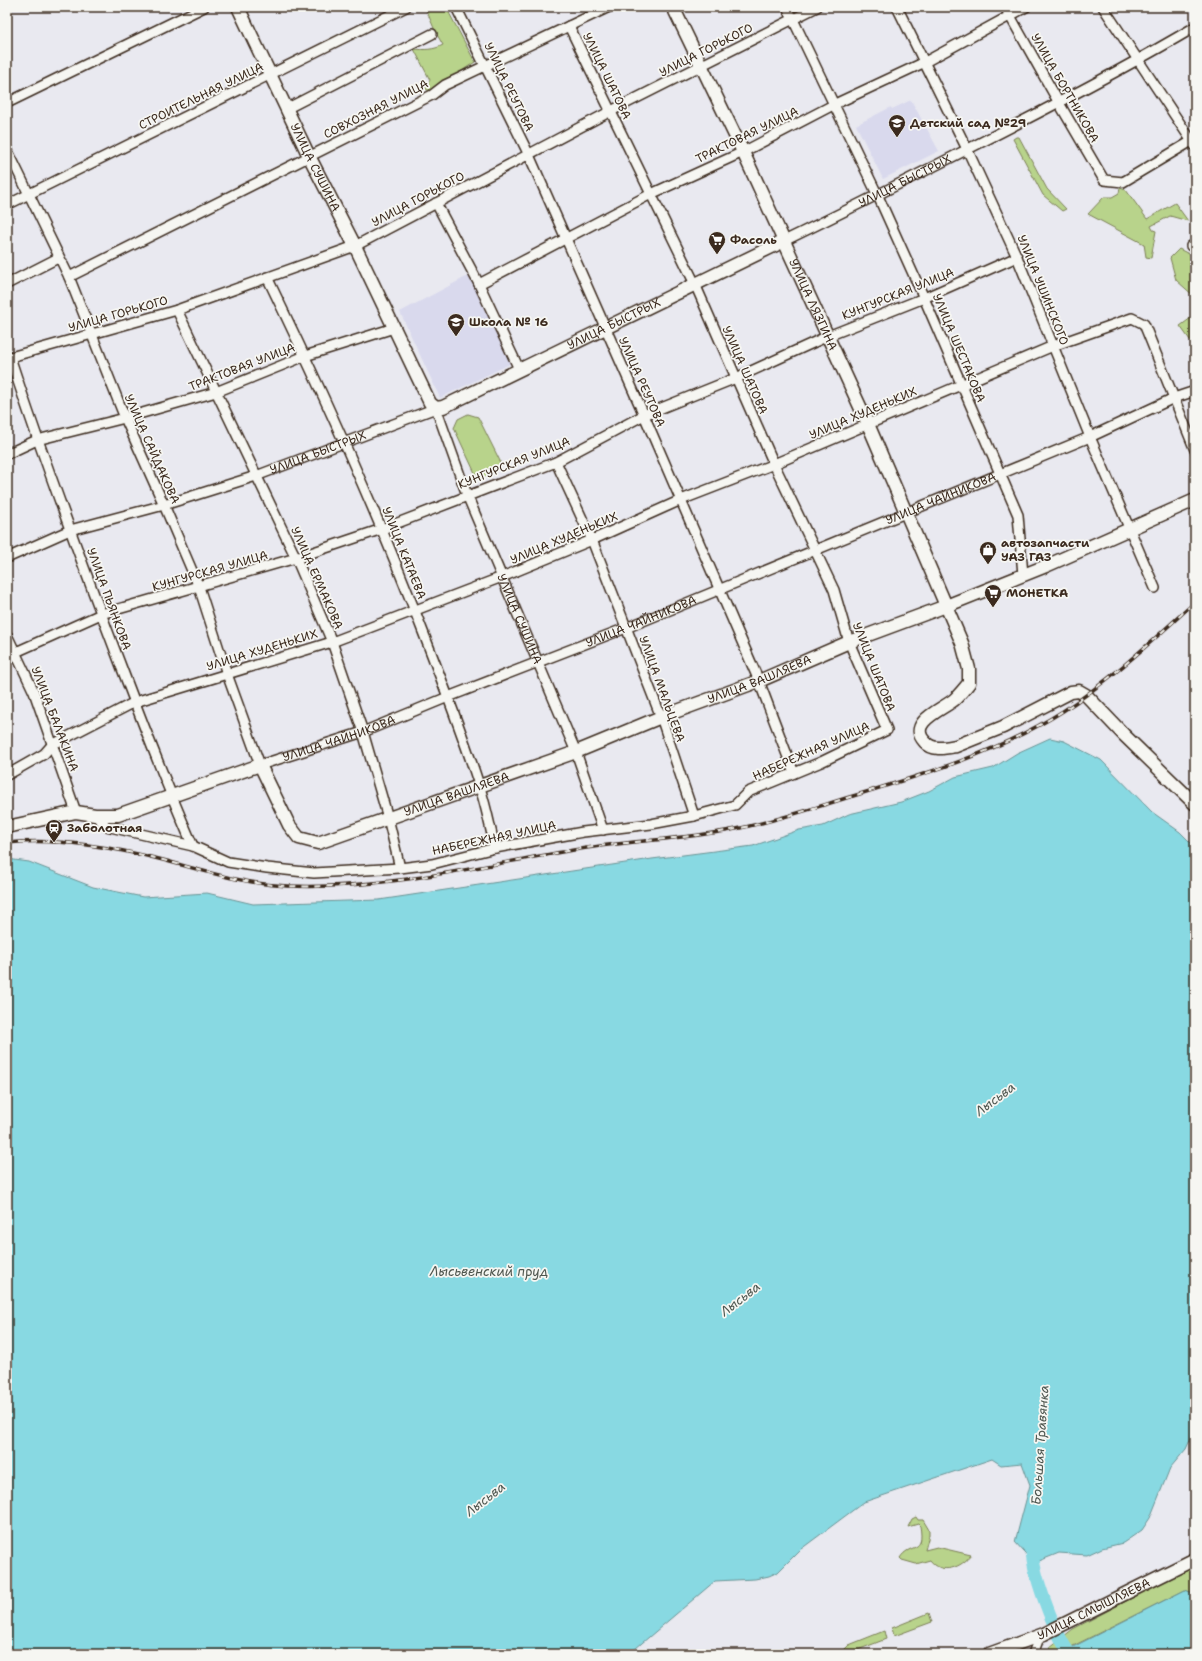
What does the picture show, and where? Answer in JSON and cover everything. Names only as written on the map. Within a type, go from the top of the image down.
[{"type":"street","points":[[7,103],[204,7]]},
{"type":"street","name":"УЛИЦА СУШИНА","points":[[238,7],[286,109],[355,246],[430,403],[436,408],[467,495],[576,752],[603,830]]},
{"type":"street","name":"СТРОИТЕЛЬНАЯ УЛИЦА","points":[[7,205],[406,7]]},
{"type":"street","name":"УЛИЦА РЕУТОВА","points":[[456,7],[529,155],[644,415],[759,681],[794,773]]},
{"type":"street","name":"СОВХОЗНАЯ УЛИЦА","points":[[68,277],[432,95],[445,85],[609,7]]},
{"type":"street","name":"УЛИЦА ЛЯЗГИНА","points":[[673,7],[743,152],[868,424],[962,643],[969,669],[969,683],[955,699],[924,721],[921,727],[921,738],[928,746],[933,748],[941,748],[966,742],[1003,728],[1071,692],[1080,691],[1086,695],[1124,735],[1195,804]]},
{"type":"street","name":"УЛИЦА ШЕСТАКОВА","points":[[788,7],[878,196],[962,384],[1018,515],[1023,575]]},
{"type":"street","name":"УЛИЦА ГОРЬКОГО","points":[[8,358],[176,310],[355,246],[611,111],[817,7]]},
{"type":"street","name":"УЛИЦА УШИНСКОГО","points":[[897,7],[925,62],[1018,257],[1090,437],[1154,588]]},
{"type":"street","name":"УЛИЦА БОРТНИКОВА","points":[[1005,7],[1104,180],[1122,182],[1194,142]]},
{"type":"street","name":"ТРАКТОВАЯ УЛИЦА","points":[[479,284],[651,194],[743,152],[835,104],[925,62],[1026,7]]},
{"type":"street","points":[[1103,7],[1194,142]]},
{"type":"street","name":"УЛИЦА ШАТОВА","points":[[569,26],[695,284],[774,464],[834,590],[849,642],[887,730]]},
{"type":"street","name":"УЛИЦА БЫСТРЫХ","points":[[7,558],[70,530],[164,505],[256,476],[436,408],[443,408],[878,196],[1138,61],[1195,27]]},
{"type":"street","points":[[286,109],[432,34]]},
{"type":"street","name":"УЛИЦА САЙДАКОВА","points":[[7,149],[68,277],[125,418],[199,587],[227,674],[260,765]]},
{"type":"street","points":[[436,204],[479,284],[520,370]]},
{"type":"street","name":"КУНГУРСКАЯ УЛИЦА","points":[[7,659],[16,652],[101,614],[296,558],[382,529],[556,462],[644,415],[736,378],[828,336],[924,298],[1018,257]]},
{"type":"street","points":[[7,284],[58,258]]},
{"type":"street","name":"УЛИЦА КАТАЕВА","points":[[267,277],[305,356],[382,529],[414,609],[480,786],[495,848]]},
{"type":"street","name":"УЛИЦА ЕРМАКОВА","points":[[176,310],[296,558],[332,642],[363,732],[388,818],[400,868]]},
{"type":"street","name":"УЛИЦА ХУДЕНЬКИХ","points":[[7,776],[44,754],[52,744],[135,702],[332,642],[414,609],[502,577],[592,540],[681,500],[774,464],[1053,346],[1132,318],[1144,324],[1174,398]]},
{"type":"street","name":"ТРАКТОВАЯ УЛИЦА","points":[[7,454],[38,440],[125,418],[216,392],[305,356],[394,328]]},
{"type":"street","name":"УЛИЦА ПЬЯНКОВА","points":[[8,358],[101,614],[171,796],[193,846]]},
{"type":"street","name":"УЛИЦА ЧАЙНИКОВА","points":[[76,812],[95,815],[118,815],[260,765],[363,732],[448,697],[626,628],[906,513],[1090,437],[1174,398],[1195,390]]},
{"type":"street","points":[[1174,398],[1195,450]]},
{"type":"street","name":"УЛИЦА МАЛЬЦЕВА","points":[[556,462],[592,540],[661,717],[694,816]]},
{"type":"street","name":"УЛИЦА ВАШЛЯЕВА","points":[[260,765],[289,825],[299,838],[318,844],[576,752],[661,717],[759,681],[849,642],[946,606],[1023,575],[1195,500]]},
{"type":"street","name":"УЛИЦА БАЛАКИНА","points":[[7,635],[34,692],[76,812]]},
{"type":"street","name":"НАБЕРЕЖНАЯ УЛИЦА","points":[[95,815],[106,826],[193,846],[228,862],[314,873],[400,868],[432,864],[495,848],[583,832],[694,816],[736,805],[748,792],[821,762],[887,730]]},
{"type":"street","points":[[7,827],[76,812]]},
{"type":"street","name":"УЛИЦА СМЫШЛЯЕВА","points":[[990,1654],[1042,1635],[1195,1558]]},
{"type":"street","points":[[1033,1654],[1042,1635]]},
{"type":"shaded area","name":"Детский сад №29","points":[[911,100],[939,151],[883,179],[856,125],[891,107],[892,109]]},
{"type":"shaded area","name":"Школа № 16","points":[[470,276],[514,362],[440,398],[400,312]]},
{"type":"green space","points":[[425,7],[446,7],[475,62],[430,92],[425,88],[430,80],[414,49],[429,49],[443,45]]},
{"type":"green space","points":[[1019,137],[1047,189],[1066,209],[1062,211],[1043,195],[1013,139]]},
{"type":"green space","points":[[1120,188],[1126,190],[1147,219],[1175,203],[1188,221],[1170,216],[1151,226],[1153,230],[1156,231],[1151,258],[1146,257],[1144,244],[1088,214],[1104,197],[1112,197],[1119,193]]},
{"type":"green space","points":[[1179,249],[1193,256],[1195,255],[1195,297],[1176,280],[1170,258]]},
{"type":"green space","points":[[1195,315],[1195,347],[1180,326]]},
{"type":"green space","points":[[468,414],[478,417],[500,461],[497,470],[491,475],[484,476],[475,473],[454,428],[458,419]]},
{"type":"green space","points":[[916,1517],[918,1520],[923,1520],[929,1530],[925,1550],[937,1547],[971,1555],[957,1566],[946,1569],[940,1568],[930,1560],[916,1564],[902,1560],[900,1558],[904,1553],[919,1545],[921,1535],[920,1526],[918,1524],[908,1527],[912,1519]]},
{"type":"green space","points":[[1195,1565],[1195,1594],[1185,1590],[1067,1649],[1065,1654],[1048,1654],[1050,1647],[1073,1629]]},
{"type":"green space","points":[[929,1613],[932,1622],[894,1636],[892,1628]]},
{"type":"green space","points":[[884,1631],[886,1639],[851,1654],[844,1650],[849,1645]]},
{"type":"water","name":"Лысьвенский пруд","points":[[1050,738],[1064,741],[1101,760],[1152,812],[1180,832],[1195,847],[1195,1429],[1186,1449],[1170,1468],[1150,1518],[1142,1530],[1123,1543],[1102,1548],[1087,1555],[1059,1553],[1034,1563],[1015,1542],[1030,1485],[1022,1463],[1001,1465],[992,1459],[864,1502],[801,1549],[778,1572],[769,1576],[755,1579],[715,1581],[629,1654],[7,1654],[7,859],[29,862],[93,887],[143,897],[207,893],[253,904],[379,900],[652,859],[753,846],[799,830],[823,826],[849,814],[901,802],[929,791],[955,777],[993,768],[1017,753]]},
{"type":"water","points":[[1185,1590],[1195,1594],[1195,1654],[1065,1654],[1067,1650]]},
{"type":"waterway","name":"Большая Травянка","points":[[1032,1546],[1035,1571],[1045,1602],[1051,1618],[1070,1654]]},
{"type":"railway","points":[[7,843],[47,842],[86,845],[144,855],[255,883],[287,886],[323,886],[393,881],[588,848],[691,836],[747,827],[778,819],[935,770],[988,750],[1039,726],[1081,699],[1098,686],[1195,602]]},
{"type":"place","name":"Детский сад №29","points":[[897,138]]},
{"type":"place","name":"Фасоль","points":[[717,255]]},
{"type":"place","name":"Школа № 16","points":[[456,337]]},
{"type":"place","name":"автозапчасти УАЗ ГАЗ","points":[[988,565]]},
{"type":"place","name":"МОНЕТКА","points":[[993,608]]},
{"type":"place","name":"Заболотная","points":[[54,843]]},
{"type":"water label","name":"Лысьва","points":[[995,1099]]},
{"type":"water label","name":"Лысьва","points":[[740,1299]]},
{"type":"water label","name":"Лысьва","points":[[485,1499]]}]
